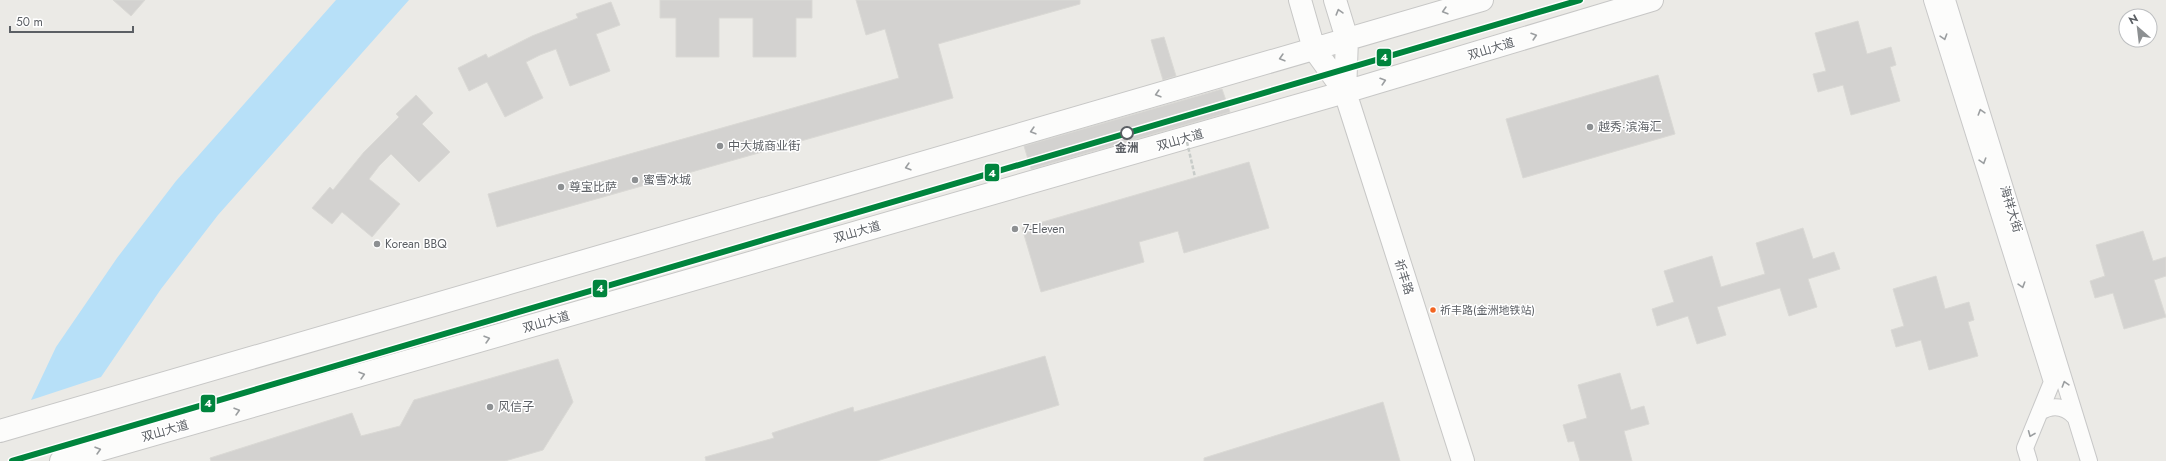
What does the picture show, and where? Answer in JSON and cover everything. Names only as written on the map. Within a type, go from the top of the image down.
[{"type":"street","points":[[1300,0],[1314,49],[1345,92]]},
{"type":"street","points":[[1335,0],[1347,39],[1345,92]]},
{"type":"street","points":[[0,431],[1482,0]]},
{"type":"street","name":"双山大道","points":[[61,461],[1345,92],[1652,0]]},
{"type":"street","name":"海祥大街","points":[[1932,0],[2052,382],[2025,448],[2030,461]]},
{"type":"street","name":"海祥大街","points":[[1946,0],[2089,461]]},
{"type":"street","name":"祈丰路","points":[[1345,92],[1463,461]]},
{"type":"street","points":[[2040,412],[2056,406],[2067,409],[2075,417]]},
{"type":"path","points":[[1187,142],[1195,177]]},
{"type":"water","points":[[336,0],[409,0],[218,215],[161,289],[101,377],[31,400],[56,347],[117,258],[176,181]]},
{"type":"building","points":[[113,0],[145,0],[131,16]]},
{"type":"building","points":[[660,0],[812,0],[812,18],[796,18],[796,57],[753,57],[753,18],[719,18],[719,57],[676,57],[676,18],[660,18]]},
{"type":"building","name":"中大城商业街","points":[[856,0],[1080,0],[1080,4],[938,44],[953,98],[497,227],[488,194],[899,78],[885,29],[866,35]]},
{"type":"building","points":[[611,2],[620,25],[596,34],[610,71],[570,86],[556,49],[540,55],[526,62],[543,98],[505,117],[487,82],[469,91],[458,68],[486,54],[488,58],[532,36],[578,18],[576,14]]},
{"type":"building","points":[[1858,21],[1867,54],[1891,47],[1896,65],[1890,67],[1900,101],[1851,115],[1843,85],[1818,92],[1813,74],[1826,71],[1815,33]]},
{"type":"building","points":[[1164,37],[1176,76],[1163,80],[1151,40]]},
{"type":"building","name":"越秀·滨海汇","points":[[1658,75],[1675,134],[1523,178],[1506,119]]},
{"type":"building","points":[[1222,89],[1230,112],[1031,169],[1024,146]]},
{"type":"building","points":[[416,95],[433,113],[422,124],[450,152],[419,182],[391,154],[379,166],[369,179],[400,204],[372,237],[342,212],[332,224],[312,208],[330,187],[333,190],[364,152],[399,117],[396,114]]},
{"type":"building","points":[[1249,162],[1269,228],[1184,253],[1178,231],[1139,242],[1144,262],[1041,292],[1022,228]]},
{"type":"building","points":[[1803,228],[1813,259],[1834,252],[1840,269],[1808,279],[1817,307],[1789,316],[1780,288],[1717,307],[1726,335],[1697,344],[1688,316],[1657,326],[1652,309],[1674,302],[1664,271],[1712,256],[1721,287],[1765,274],[1756,243]]},
{"type":"building","points":[[2143,231],[2153,261],[2166,257],[2166,276],[2154,280],[2166,317],[2124,329],[2113,293],[2095,298],[2090,281],[2105,276],[2096,245]]},
{"type":"building","points":[[1936,276],[1945,309],[1969,302],[1974,320],[1968,322],[1978,356],[1929,370],[1921,340],[1896,347],[1891,330],[1904,326],[1893,289]]},
{"type":"building","points":[[1045,356],[1059,405],[877,461],[706,461],[705,457],[774,438],[772,433],[853,407],[854,412]]},
{"type":"building","name":"风信子","points":[[558,359],[573,402],[543,450],[505,461],[211,461],[210,458],[352,413],[361,436],[400,426],[414,400]]},
{"type":"building","points":[[1620,373],[1631,410],[1644,406],[1649,424],[1624,431],[1632,461],[1580,461],[1574,441],[1568,442],[1563,425],[1587,418],[1578,385]]},
{"type":"building","points":[[1383,402],[1400,461],[1204,461],[1204,458]]},
{"type":"transit line","name":"4","points":[[12,461],[1580,0]]},
{"type":"place","name":"越秀·滨海汇","points":[[1590,127]]},
{"type":"place","name":"金洲","points":[[1127,133]]},
{"type":"place","name":"中大城商业街","points":[[720,146]]},
{"type":"place","name":"蜜雪冰城","points":[[635,180]]},
{"type":"place","name":"尊宝比萨","points":[[561,187]]},
{"type":"place","name":"7-Eleven","points":[[1015,229]]},
{"type":"place","name":"Korean BBQ","points":[[377,244]]},
{"type":"place","name":"祈丰路(金洲地铁站)","points":[[1433,310]]},
{"type":"place","name":"风信子","points":[[490,407]]}]
